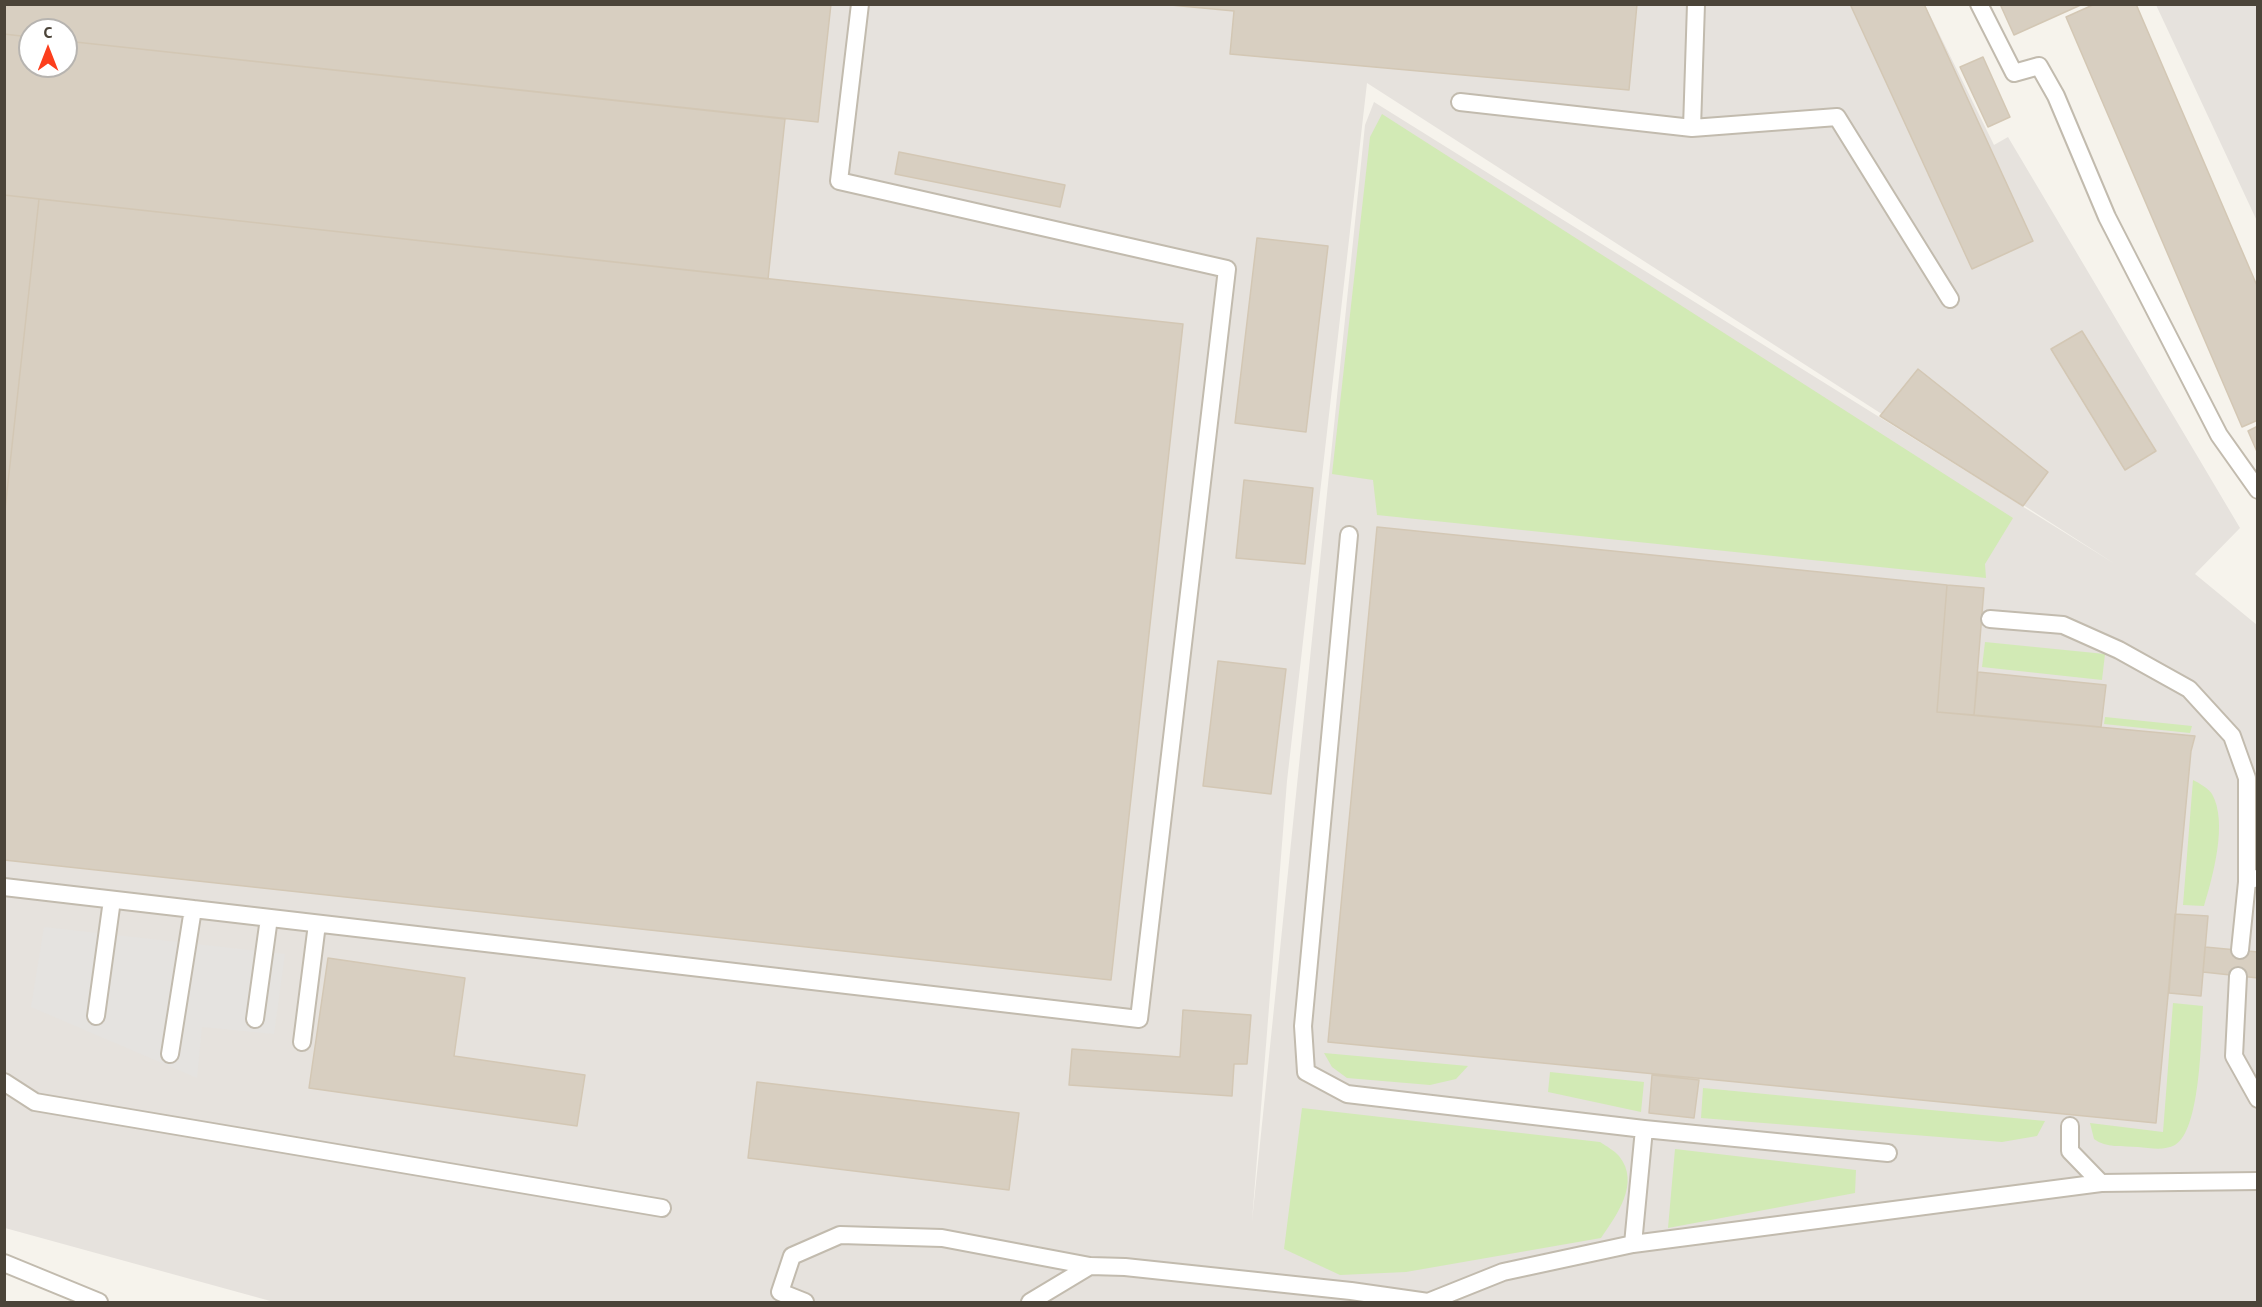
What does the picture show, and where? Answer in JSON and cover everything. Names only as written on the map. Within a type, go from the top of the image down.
[{"type":"lane","points":[[4,887],[1138,1019],[1227,269],[839,181],[861,4]]},
{"type":"lane","points":[[1692,128],[1696,4]]},
{"type":"lane","points":[[1978,4],[2014,73],[2038,66],[2056,96],[2112,227],[2219,435],[2258,490]]},
{"type":"lane","points":[[1460,102],[1692,128],[1837,117],[1950,299]]},
{"type":"lane","points":[[1349,535],[1303,1026],[1306,1072],[1347,1094],[1644,1129],[1888,1153]]},
{"type":"lane","points":[[1990,619],[2063,625],[2120,650],[2189,689],[2232,736],[2247,778],[2252,880],[2240,950]]},
{"type":"lane","points":[[96,1016],[112,900]]},
{"type":"lane","points":[[170,1054],[193,909]]},
{"type":"lane","points":[[255,1019],[269,918]]},
{"type":"lane","points":[[302,1042],[317,924]]},
{"type":"lane","points":[[2238,976],[2234,1056],[2258,1099]]},
{"type":"lane","points":[[4,1082],[35,1102],[662,1208]]},
{"type":"lane","points":[[2070,1126],[2070,1151],[2102,1183]]},
{"type":"lane","points":[[1633,1244],[1644,1129]]},
{"type":"lane","points":[[805,1302],[780,1292],[792,1256],[840,1235],[942,1238],[1090,1266],[1185,1273],[1428,1302],[1503,1272],[1633,1244],[2102,1183],[2258,1181]]},
{"type":"lane","points":[[4,1263],[99,1302]]},
{"type":"lane","points":[[1030,1302],[1090,1266]]},
{"type":"shaded area","points":[[4,5],[1925,5],[1994,145],[2008,137],[2240,528],[2195,574],[2257,625],[2257,1302],[274,1302],[5,1228]],"holes":[[[1367,83],[2115,564],[1374,102],[1365,125],[1252,1221],[1287,781]]]},
{"type":"shaded area","points":[[2156,5],[2257,5],[2257,221],[2157,7]]},
{"type":"shaded area","points":[[44,927],[285,954],[274,1034],[202,1027],[197,1078],[31,1007]]},
{"type":"green space","points":[[1382,114],[2013,518],[1985,564],[1986,578],[1377,515],[1373,480],[1332,474],[1370,137]]},
{"type":"green space","points":[[1985,642],[2105,654],[2102,680],[1982,667]]},
{"type":"green space","points":[[2105,717],[2192,726],[2190,733],[2104,724]]},
{"type":"green space","points":[[2193,780],[2212,794],[2219,819],[2217,849],[2204,906],[2183,905]]},
{"type":"green space","points":[[2173,1003],[2203,1006],[2195,1102],[2184,1136],[2175,1145],[2162,1149],[2115,1146],[2099,1142],[2094,1139],[2090,1123],[2163,1132]]},
{"type":"green space","points":[[1324,1053],[1468,1066],[1456,1079],[1430,1085],[1347,1078],[1332,1067]]},
{"type":"green space","points":[[1550,1072],[1644,1082],[1641,1112],[1548,1092]]},
{"type":"green space","points":[[1703,1088],[2045,1121],[2037,1136],[2002,1142],[1701,1118]]},
{"type":"green space","points":[[1302,1108],[1600,1142],[1617,1154],[1625,1166],[1628,1177],[1627,1188],[1619,1210],[1601,1238],[1406,1272],[1340,1275],[1284,1249]]},
{"type":"green space","points":[[1675,1149],[1856,1170],[1855,1193],[1668,1228]]},
{"type":"building","points":[[4,4],[831,4],[818,122],[78,42],[78,18],[18,18],[18,36],[4,34]]},
{"type":"building","points":[[1160,4],[1637,4],[1629,90],[1230,54],[1234,11]]},
{"type":"building","points":[[1850,4],[1924,4],[2033,241],[1972,269]]},
{"type":"building","points":[[2000,4],[2083,4],[2014,35]]},
{"type":"building","points":[[2095,4],[2136,4],[2258,288],[2258,420],[2242,427],[2066,17]]},
{"type":"building","points":[[4,34],[18,36],[18,78],[78,78],[78,42],[785,119],[768,279],[4,195]]},
{"type":"building","points":[[1983,57],[2010,117],[1988,127],[1960,67]]},
{"type":"building","points":[[899,152],[1065,185],[1060,207],[895,174]]},
{"type":"building","points":[[4,195],[39,199],[4,519]]},
{"type":"building","points":[[39,199],[1183,324],[1111,980],[4,860],[4,519]]},
{"type":"building","points":[[1257,238],[1328,246],[1306,432],[1235,423]]},
{"type":"building","points":[[2082,331],[2156,451],[2125,470],[2051,349]]},
{"type":"building","points":[[1918,369],[2048,472],[2023,506],[1880,416]]},
{"type":"building","points":[[2258,426],[2258,454],[2248,431]]},
{"type":"building","points":[[1244,480],[1313,488],[1305,564],[1236,558]]},
{"type":"building","points":[[1377,527],[1947,585],[1937,712],[2195,736],[2191,751],[2156,1123],[1328,1042]]},
{"type":"building","points":[[1947,585],[1984,588],[1974,715],[1937,712]]},
{"type":"building","points":[[1218,661],[1286,669],[1271,794],[1203,786]]},
{"type":"building","points":[[1978,672],[2106,685],[2101,727],[1974,715]]},
{"type":"building","points":[[2175,914],[2208,916],[2201,996],[2169,993]]},
{"type":"building","points":[[2205,947],[2258,952],[2258,978],[2203,972]]},
{"type":"building","points":[[328,958],[465,978],[454,1056],[585,1075],[577,1126],[309,1088]]},
{"type":"building","points":[[1183,1010],[1251,1015],[1247,1064],[1234,1064],[1232,1096],[1069,1085],[1072,1049],[1180,1057]]},
{"type":"building","points":[[1652,1075],[1699,1080],[1694,1118],[1649,1113]]},
{"type":"building","points":[[757,1082],[1019,1113],[1009,1190],[748,1158]]}]
